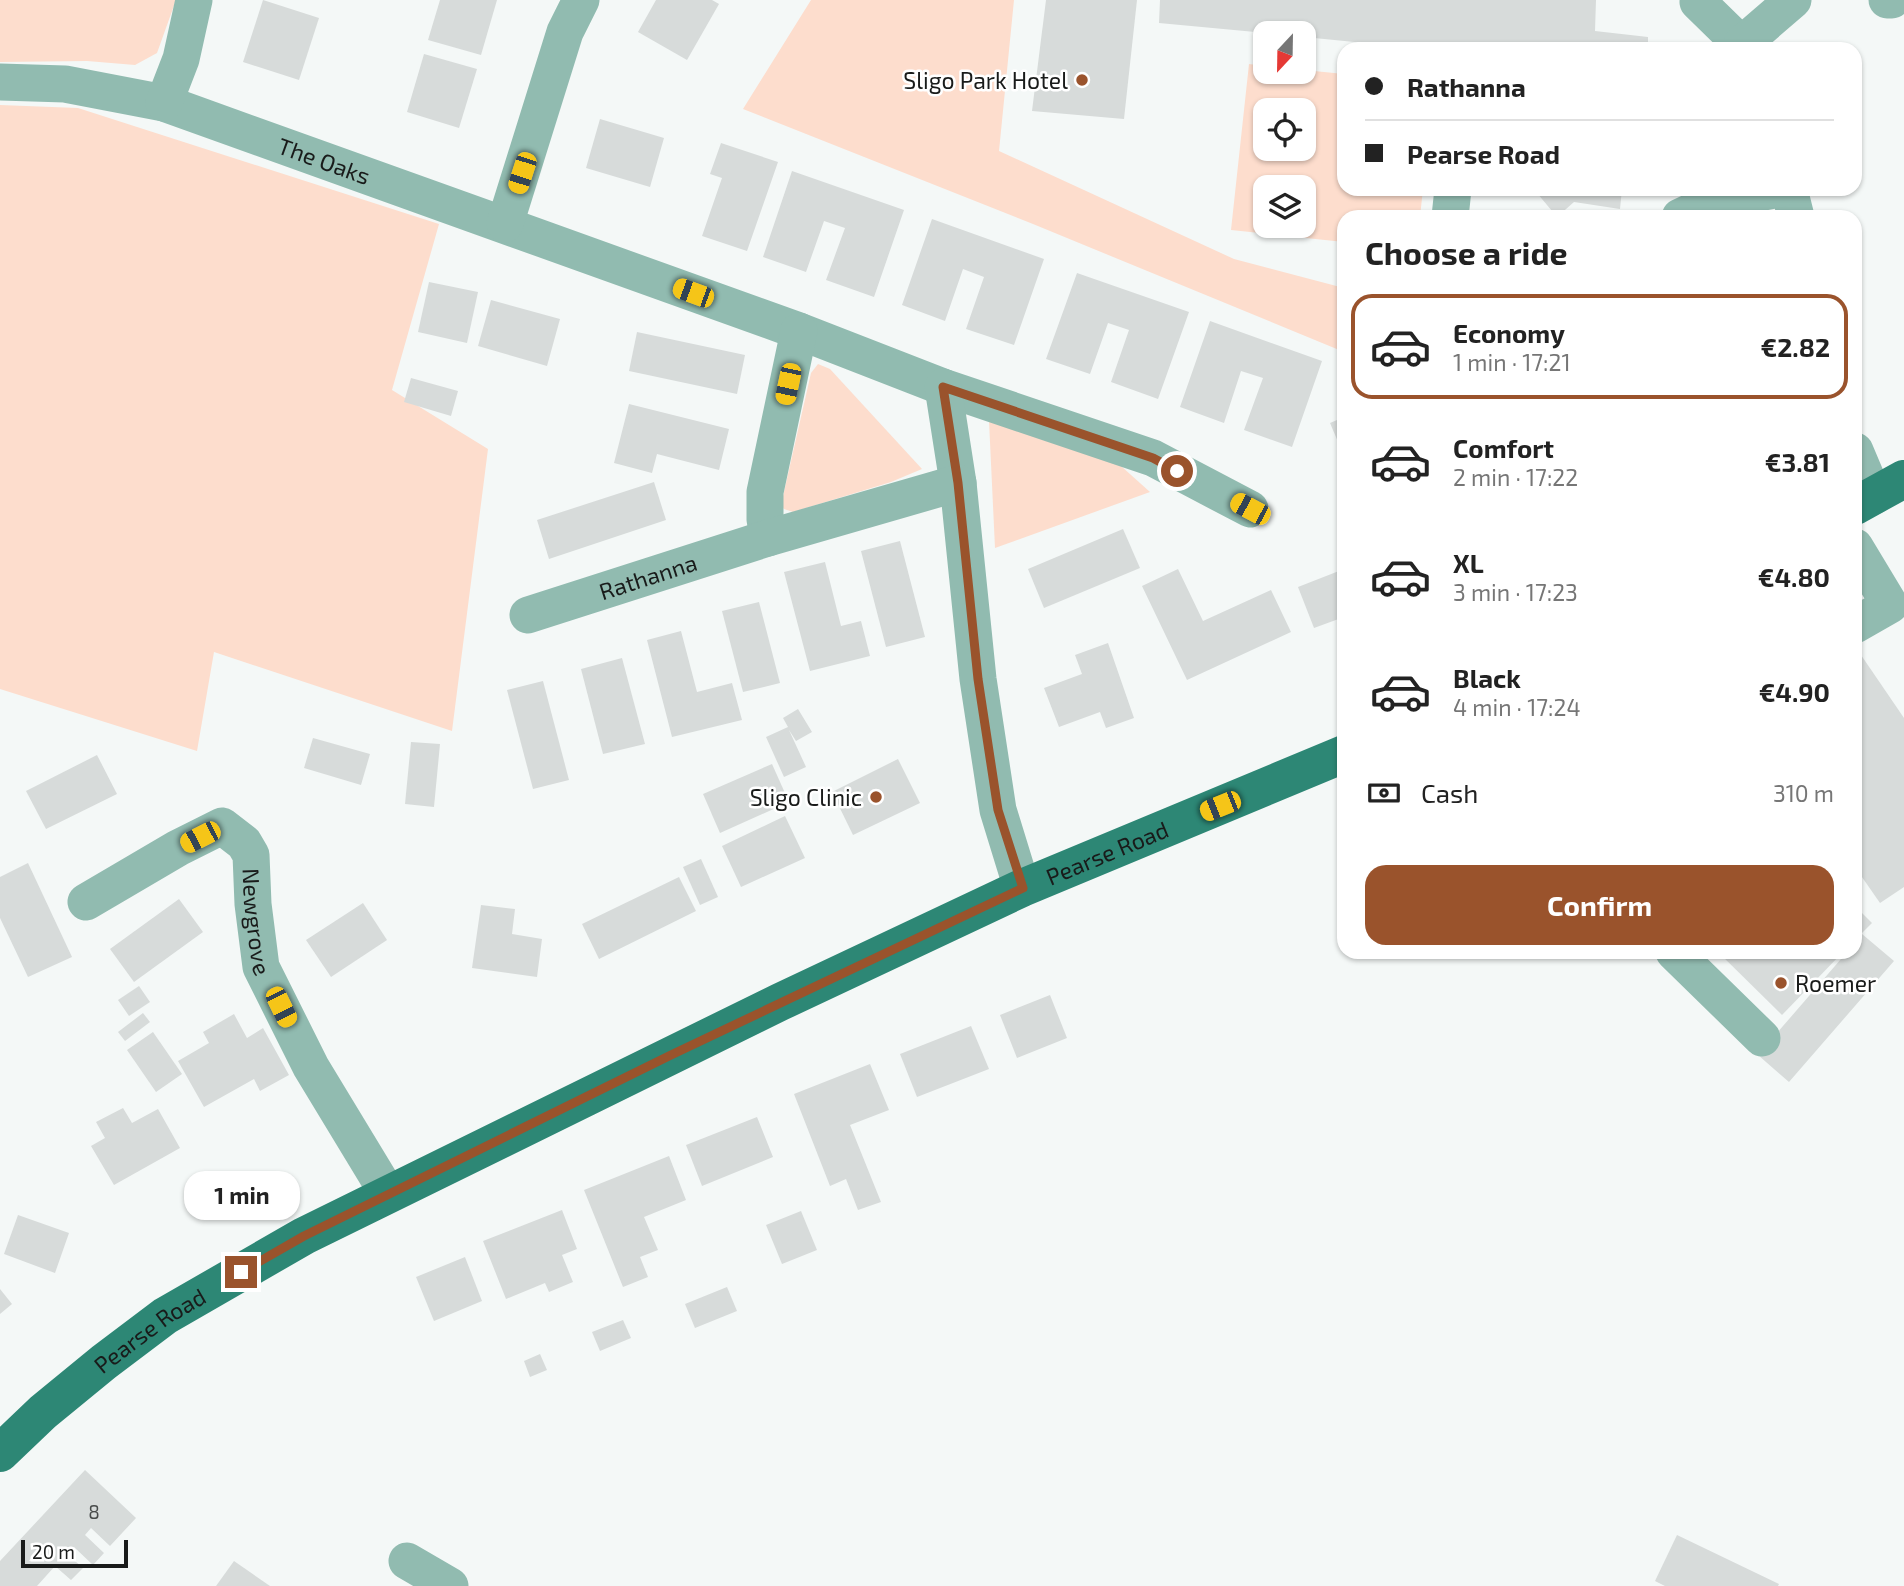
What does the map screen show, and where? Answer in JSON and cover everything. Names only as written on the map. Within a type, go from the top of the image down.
[{"type":"main road","name":"Pearse Road","points":[[0,1453],[43,1412],[165,1317],[304,1236],[780,1002],[1023,888],[1337,757]]},
{"type":"street","points":[[164,103],[181,59],[194,0]]},
{"type":"street","points":[[505,224],[565,32],[581,0]]},
{"type":"street","points":[[1699,0],[1698,2],[1739,42]]},
{"type":"street","points":[[1749,42],[1793,0]]},
{"type":"street","name":"The Oaks","points":[[0,82],[65,84],[164,103],[799,331]]},
{"type":"street","points":[[1695,210],[1712,202],[1743,196]]},
{"type":"street","points":[[768,538],[765,492],[799,331],[943,387],[1153,458],[1250,509]]},
{"type":"street","points":[[943,387],[958,483],[978,679],[996,797],[1023,888]]},
{"type":"street","points":[[1862,464],[1878,494]]},
{"type":"street","name":"Rathanna","points":[[528,615],[768,538],[958,483]]},
{"type":"street","points":[[1862,558],[1897,613],[1862,623]]},
{"type":"street","name":"Newgrove","points":[[86,902],[178,848],[222,826],[244,843],[251,855],[253,904],[261,967],[311,1068],[388,1194]]},
{"type":"street","points":[[1681,959],[1762,1038]]},
{"type":"street","points":[[407,1562],[450,1586]]},
{"type":"shaded area","points":[[0,0],[176,0],[157,53],[135,65],[87,61],[0,62]]},
{"type":"shaded area","points":[[811,0],[1014,0],[999,151],[1234,259],[1337,286],[1337,349],[1033,224],[743,109]]},
{"type":"shaded area","points":[[1249,64],[1253,64],[1253,84],[1316,84],[1316,71],[1337,73],[1337,196],[1422,196],[1421,210],[1337,210],[1337,241],[1306,238],[1316,238],[1316,175],[1253,175],[1253,232],[1231,230]]},
{"type":"shaded area","points":[[0,105],[78,108],[439,224],[392,390],[488,449],[452,731],[214,652],[197,751],[0,689]]},
{"type":"shaded area","points":[[818,364],[830,369],[922,469],[891,482],[793,512],[781,505],[811,373]]},
{"type":"shaded area","points":[[989,421],[1121,466],[1150,492],[995,548]]},
{"type":"building","points":[[263,0],[319,18],[299,80],[243,62]]},
{"type":"building","points":[[440,0],[497,0],[481,55],[428,40]]},
{"type":"building","points":[[656,0],[712,0],[719,4],[687,60],[638,32]]},
{"type":"building","points":[[1046,0],[1137,0],[1124,119],[1032,111]]},
{"type":"building","points":[[1160,0],[1596,0],[1595,31],[1648,37],[1648,42],[1354,42],[1316,38],[1316,21],[1253,21],[1253,32],[1159,23]]},
{"type":"building","points":[[424,54],[477,69],[459,128],[407,112]]},
{"type":"building","points":[[600,119],[664,138],[650,187],[586,168]]},
{"type":"building","points":[[721,143],[778,162],[747,251],[702,236],[722,178],[710,174]]},
{"type":"building","points":[[792,171],[904,210],[874,297],[826,280],[845,228],[824,221],[806,272],[763,257]]},
{"type":"building","points":[[1540,196],[1621,196],[1620,209],[1574,202],[1565,210],[1551,210]]},
{"type":"building","points":[[932,219],[1044,259],[1014,345],[966,329],[984,277],[963,269],[945,321],[902,305]]},
{"type":"building","points":[[1077,273],[1189,312],[1158,399],[1111,382],[1129,330],[1108,323],[1090,374],[1046,359]]},
{"type":"building","points":[[429,282],[478,292],[467,343],[418,332]]},
{"type":"building","points":[[491,300],[560,319],[547,366],[478,346]]},
{"type":"building","points":[[1210,321],[1322,361],[1292,447],[1244,430],[1263,378],[1241,371],[1224,423],[1180,407]]},
{"type":"building","points":[[637,332],[745,355],[737,394],[629,371]]},
{"type":"building","points":[[411,378],[458,391],[451,416],[404,402]]},
{"type":"building","points":[[629,404],[729,429],[719,470],[657,454],[652,473],[614,463]]},
{"type":"building","points":[[1337,420],[1337,440],[1330,423]]},
{"type":"building","points":[[654,482],[666,520],[549,559],[537,520]]},
{"type":"building","points":[[1123,529],[1140,568],[1044,608],[1028,569]]},
{"type":"building","points":[[900,541],[925,637],[886,647],[861,551]]},
{"type":"building","points":[[825,562],[841,626],[861,621],[870,656],[810,671],[784,572]]},
{"type":"building","points":[[1178,569],[1203,621],[1271,590],[1291,632],[1187,680],[1142,586]]},
{"type":"building","points":[[1337,572],[1337,620],[1314,628],[1298,587]]},
{"type":"building","points":[[759,602],[780,683],[743,692],[722,611]]},
{"type":"building","points":[[681,631],[697,692],[732,683],[742,720],[672,737],[647,640]]},
{"type":"building","points":[[1108,643],[1134,718],[1106,728],[1100,712],[1059,727],[1044,688],[1082,674],[1075,655]]},
{"type":"building","points":[[1862,656],[1904,718],[1904,887],[1880,903],[1862,877]]},
{"type":"building","points":[[622,658],[645,744],[603,754],[581,669]]},
{"type":"building","points":[[543,681],[569,780],[533,789],[507,690]]},
{"type":"building","points":[[798,709],[812,732],[796,741],[789,730],[806,767],[784,777],[766,737],[788,727],[783,718]]},
{"type":"building","points":[[313,738],[370,754],[361,785],[304,768]]},
{"type":"building","points":[[411,742],[440,744],[434,807],[405,804]]},
{"type":"building","points":[[97,755],[117,794],[46,829],[26,791]]},
{"type":"building","name":"Sligo Clinic","points":[[898,759],[920,803],[853,835],[832,792]]},
{"type":"building","points":[[772,764],[789,802],[720,833],[703,794]]},
{"type":"building","points":[[785,816],[805,858],[741,887],[722,846]]},
{"type":"building","points":[[701,859],[718,897],[700,905],[683,867]]},
{"type":"building","points":[[28,863],[72,957],[28,977],[0,918],[0,877]]},
{"type":"building","points":[[679,877],[696,911],[599,959],[582,924]]},
{"type":"building","points":[[179,899],[203,932],[134,982],[110,949]]},
{"type":"building","points":[[363,903],[387,940],[331,977],[306,940]]},
{"type":"building","points":[[481,905],[515,909],[512,934],[542,939],[537,977],[472,968]]},
{"type":"building","points":[[1862,913],[1872,923],[1862,933]]},
{"type":"building","points":[[1862,934],[1894,961],[1789,1082],[1758,1055],[1841,959],[1862,959]]},
{"type":"building","name":"Roemer","points":[[1725,959],[1836,959],[1782,1015]]},
{"type":"building","points":[[139,986],[150,1002],[129,1016],[118,1000]]},
{"type":"building","points":[[1050,995],[1067,1038],[1017,1058],[1000,1015]]},
{"type":"building","points":[[143,1013],[150,1022],[125,1041],[118,1032]]},
{"type":"building","points":[[234,1014],[247,1038],[263,1028],[289,1075],[260,1091],[254,1079],[204,1107],[178,1061],[209,1043],[203,1032]]},
{"type":"building","points":[[971,1026],[989,1069],[917,1097],[900,1054]]},
{"type":"building","points":[[153,1032],[182,1074],[156,1092],[127,1050]]},
{"type":"building","points":[[870,1064],[889,1110],[850,1125],[881,1202],[858,1210],[846,1179],[830,1186],[794,1094]]},
{"type":"building","points":[[123,1108],[132,1123],[158,1109],[180,1148],[114,1185],[91,1146],[105,1138],[96,1122]]},
{"type":"building","points":[[757,1117],[773,1157],[702,1186],[686,1145]]},
{"type":"building","points":[[669,1156],[686,1200],[644,1217],[658,1250],[640,1257],[648,1277],[623,1287],[584,1190]]},
{"type":"building","points":[[562,1210],[577,1249],[562,1255],[573,1282],[549,1292],[545,1283],[506,1299],[483,1241]]},
{"type":"building","points":[[801,1211],[817,1250],[782,1264],[766,1225]]},
{"type":"building","points":[[18,1215],[69,1233],[55,1273],[4,1254]]},
{"type":"building","points":[[465,1257],[482,1301],[434,1321],[416,1277]]},
{"type":"building","points":[[727,1287],[737,1311],[695,1328],[685,1304]]},
{"type":"building","points":[[0,1289],[12,1304],[0,1314]]},
{"type":"building","points":[[623,1320],[631,1338],[600,1351],[592,1332]]},
{"type":"building","points":[[540,1354],[547,1370],[530,1377],[524,1361]]},
{"type":"building","points":[[85,1470],[136,1518],[110,1546],[91,1528],[85,1535],[104,1553],[93,1565],[74,1547],[67,1554],[83,1568],[71,1580],[55,1566],[37,1586],[0,1586],[0,1561]]},
{"type":"building","points":[[1677,1535],[1779,1584],[1665,1586],[1655,1581]]},
{"type":"building","points":[[234,1561],[270,1586],[216,1586]]},
{"type":"place","name":"Sligo Park Hotel","points":[[1082,80]]},
{"type":"place","name":"Sligo Clinic","points":[[876,797]]},
{"type":"place","name":"Roemer","points":[[1781,983]]},
{"type":"route","points":[[241,1272],[304,1236],[671,1055],[1023,888],[998,810],[978,679],[958,483],[943,387],[1153,458],[1177,471]]}]
